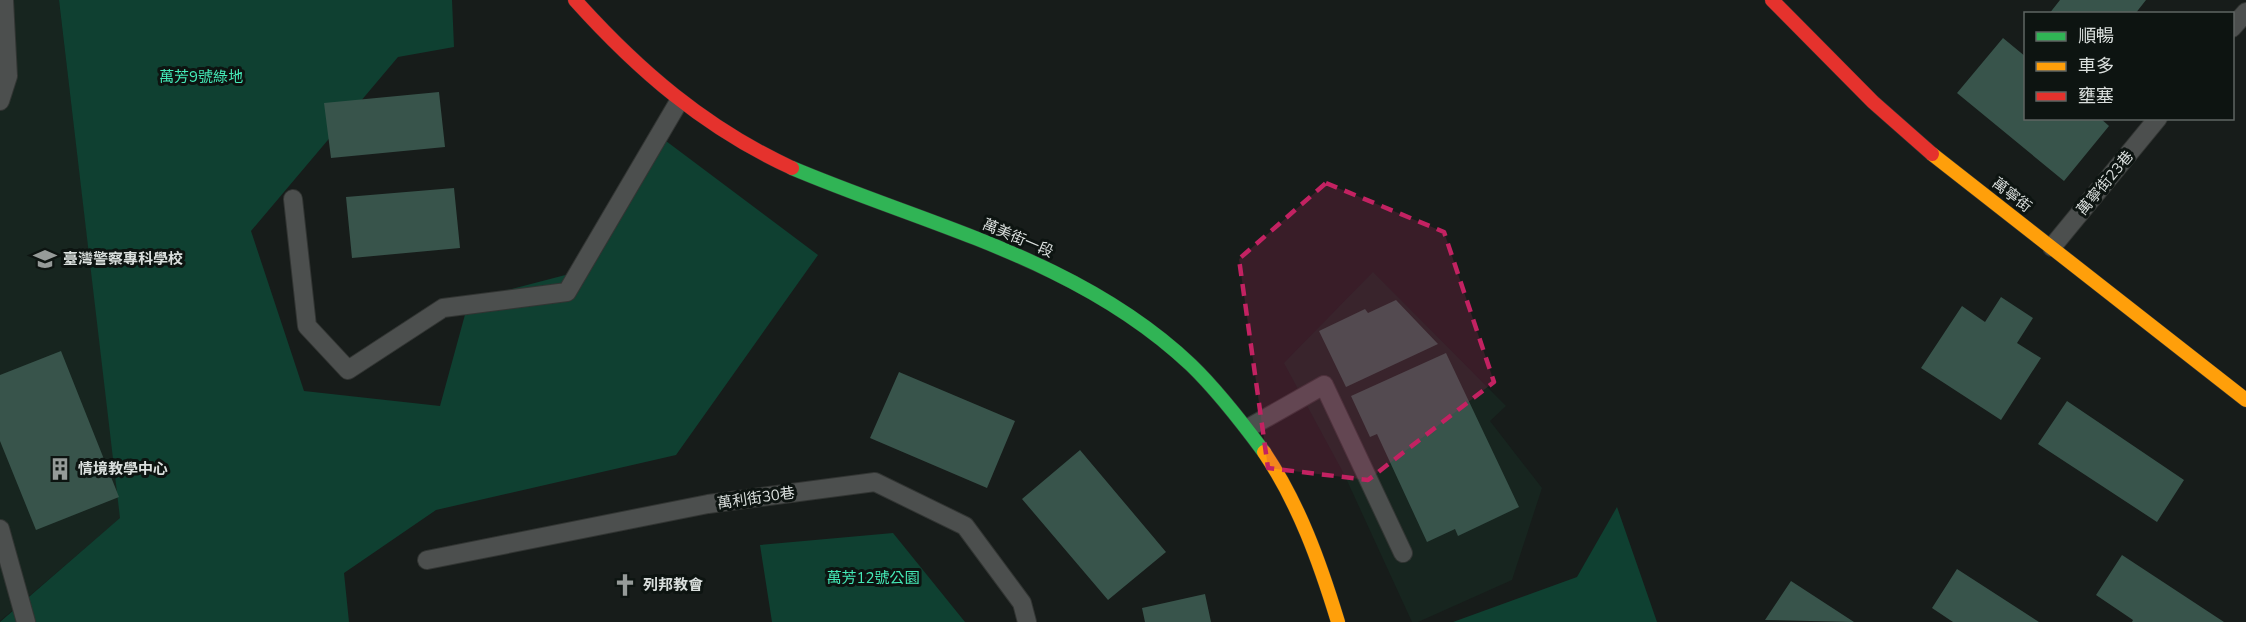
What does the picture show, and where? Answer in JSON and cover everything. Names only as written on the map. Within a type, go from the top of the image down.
[{"type":"street","name":"萬美街一段","points":[[575,0],[678,103],[753,150],[815,180],[1038,263],[1088,289],[1134,318],[1213,387],[1250,427],[1280,474],[1306,524],[1325,574],[1338,622]]},
{"type":"street","name":"萬寧街","points":[[1772,0],[1873,102],[1937,158],[2246,400]]},
{"type":"lane","points":[[0,101],[8,76],[4,0]]},
{"type":"lane","points":[[2234,26],[2246,12]]},
{"type":"lane","points":[[293,199],[307,326],[348,370],[443,308],[567,292],[678,103]]},
{"type":"lane","name":"萬寧街23巷","points":[[2052,247],[2156,120]]},
{"type":"lane","points":[[1250,427],[1324,385],[1403,553]]},
{"type":"lane","name":"萬利街30巷","points":[[427,560],[708,504],[875,482],[965,526],[1022,603],[1027,622]]},
{"type":"lane","points":[[0,529],[27,622]]},
{"type":"highlighted area","points":[[1326,183],[1444,232],[1494,382],[1368,480],[1268,468],[1239,259]]},
{"type":"shaded area","name":"臺灣警察專科學校","points":[[0,0],[59,0],[121,518],[0,621]]},
{"type":"shaded area","points":[[1373,272],[1506,406],[1490,421],[1542,488],[1512,580],[1418,622],[1412,622],[1344,474],[1284,363]]},
{"type":"green space","name":"萬芳9號綠地","points":[[59,0],[452,0],[454,47],[398,57],[251,231],[304,391],[440,406],[469,300],[573,273],[666,141],[818,255],[676,455],[436,510],[344,573],[349,622],[0,622],[120,518]]},
{"type":"green space","points":[[1617,507],[1657,622],[1453,622],[1577,577]]},
{"type":"green space","name":"萬芳12號公園","points":[[893,533],[965,622],[772,622],[760,545]]},
{"type":"building","points":[[2060,0],[2146,0],[2137,12],[2051,12]]},
{"type":"building","points":[[2003,38],[2024,55],[2024,120],[2102,120],[2109,126],[2064,181],[1957,93]]},
{"type":"building","points":[[439,92],[445,147],[331,158],[324,103]]},
{"type":"building","points":[[454,188],[460,248],[352,258],[346,197]]},
{"type":"building","points":[[2001,297],[2033,318],[2017,343],[2041,358],[2001,420],[1921,368],[1962,306],[1985,322]]},
{"type":"building","points":[[1396,300],[1438,344],[1346,387],[1319,331],[1365,309],[1368,313]]},
{"type":"building","name":"情境教學中心","points":[[61,351],[119,497],[36,530],[0,441],[0,375]]},
{"type":"building","points":[[1446,353],[1519,507],[1458,536],[1455,529],[1427,542],[1377,434],[1370,437],[1351,396]]},
{"type":"building","points":[[899,372],[1015,421],[987,488],[870,438]]},
{"type":"building","points":[[2067,401],[2184,480],[2157,522],[2038,444]]},
{"type":"building","points":[[1080,450],[1166,552],[1108,600],[1022,499]]},
{"type":"building","points":[[2122,555],[2224,622],[2132,622],[2133,620],[2096,595]]},
{"type":"building","points":[[1957,569],[2039,622],[1953,622],[1932,608]]},
{"type":"building","points":[[1791,581],[1854,622],[1765,620]]},
{"type":"building","points":[[1205,594],[1211,622],[1145,622],[1142,608]]},
{"type":"traffic: fast","points":[[792,168],[1001,248],[1052,271],[1101,298],[1147,328],[1191,365],[1211,385],[1264,452]]},
{"type":"traffic: slow","points":[[1932,154],[2246,400]]},
{"type":"traffic: slow","points":[[1264,452],[1298,513],[1324,578],[1338,622]]},
{"type":"traffic: jam","points":[[575,0],[623,50],[674,95],[730,135],[792,168]]},
{"type":"traffic: jam","points":[[1772,0],[1873,102],[1932,154]]},
{"type":"place","name":"臺灣警察專科學校","points":[[45,259]]},
{"type":"place","name":"情境教學中心","points":[[60,469]]},
{"type":"place","name":"列邦教會","points":[[625,585]]}]
